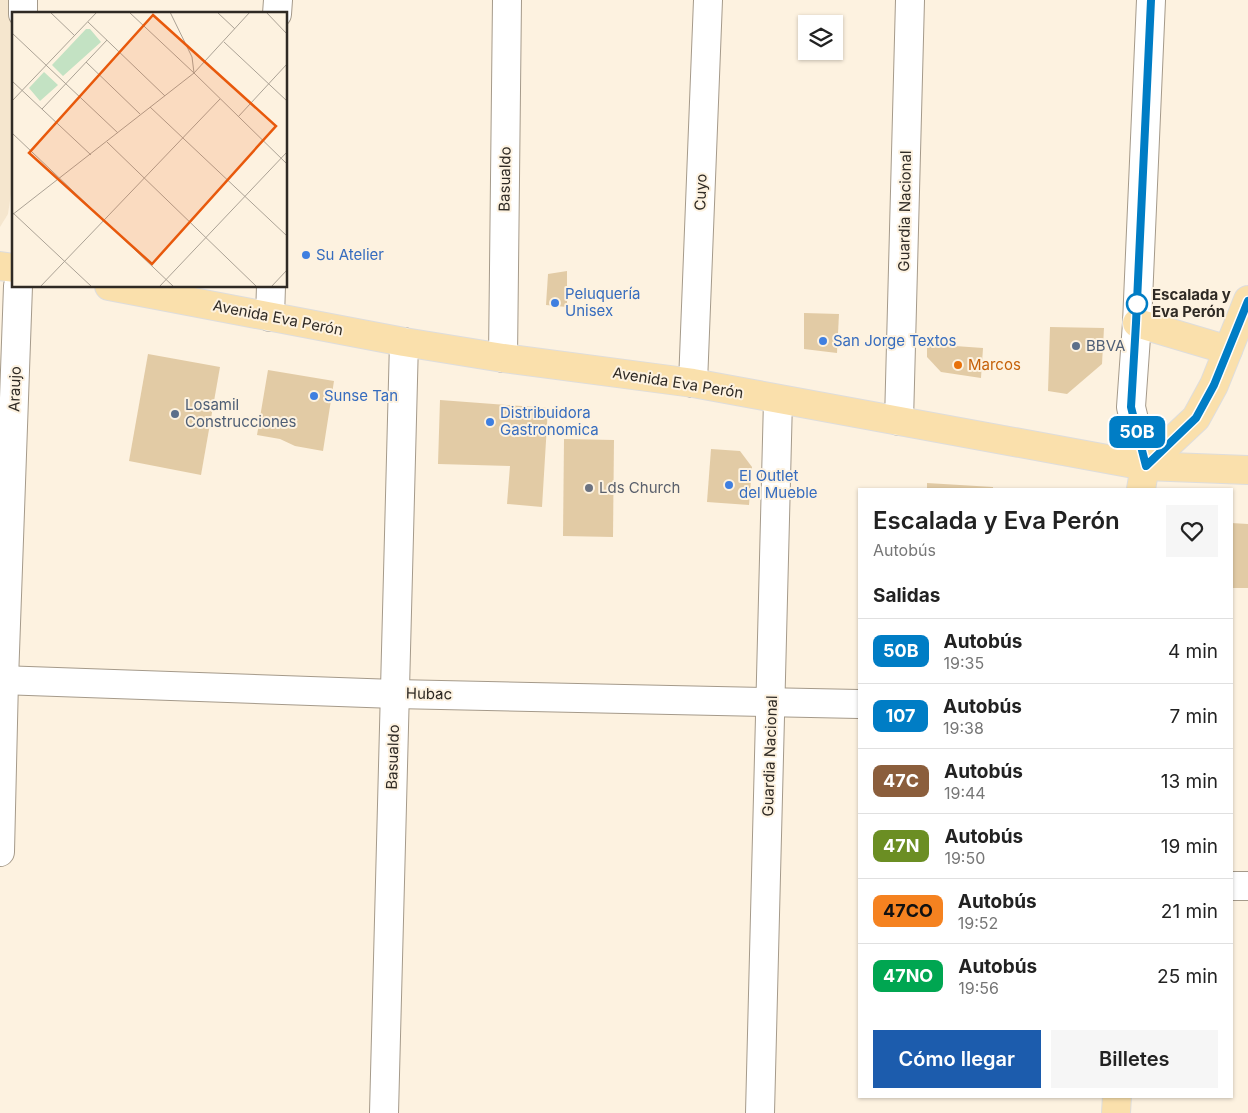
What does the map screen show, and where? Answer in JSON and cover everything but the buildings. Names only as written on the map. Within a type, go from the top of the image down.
[{"type":"main road","name":"Avenida Eva Perón","points":[[119,288],[404,342],[503,358],[693,383],[899,421],[1143,477],[1248,470]]},
{"type":"main road","points":[[1143,477],[1196,418],[1214,385],[1248,300]]},
{"type":"main road","points":[[1136,323],[1228,350]]},
{"type":"main road","points":[[1116,1098],[1116,1113]]},
{"type":"street","name":"Basualdo","points":[[503,358],[507,0]]},
{"type":"street","name":"Cuyo","points":[[693,383],[708,0]]},
{"type":"street","name":"Guardia Nacional","points":[[899,421],[910,0]]},
{"type":"street","points":[[1143,477],[1131,407],[1151,0]]},
{"type":"street","name":"Araujo","points":[[0,852],[2,680],[18,288]]},
{"type":"street","points":[[270,317],[271,288]]},
{"type":"street","name":"Basualdo","points":[[384,1113],[404,342]]},
{"type":"street","name":"Guardia Nacional","points":[[760,1113],[778,400]]},
{"type":"street","name":"Hubac","points":[[2,680],[395,694],[858,704]]},
{"type":"street","points":[[1233,886],[1248,886]]},
{"type":"shaded area","points":[[0,0],[15,0],[15,12],[12,12],[11,194],[8,214],[0,227]]},
{"type":"bus line","name":"50B","points":[[1151,0],[1131,407],[1146,466],[1196,418],[1214,385],[1248,301]]},
{"type":"place","name":"Su Atelier","points":[[306,255]]},
{"type":"place","name":"Peluquería Unisex","points":[[555,303]]},
{"type":"place","name":"Escalada y Eva Perón","points":[[1137,304]]},
{"type":"place","name":"San Jorge Textos","points":[[823,341]]},
{"type":"place","name":"BBVA","points":[[1076,346]]},
{"type":"place","name":"Marcos","points":[[958,365]]},
{"type":"place","name":"Sunse Tan","points":[[314,396]]},
{"type":"place","name":"Losamil Construcciones","points":[[175,414]]},
{"type":"place","name":"Distribuidora Gastronomica","points":[[490,422]]},
{"type":"place","name":"El Outlet del Mueble","points":[[729,485]]},
{"type":"place","name":"Lds Church","points":[[589,488]]}]
